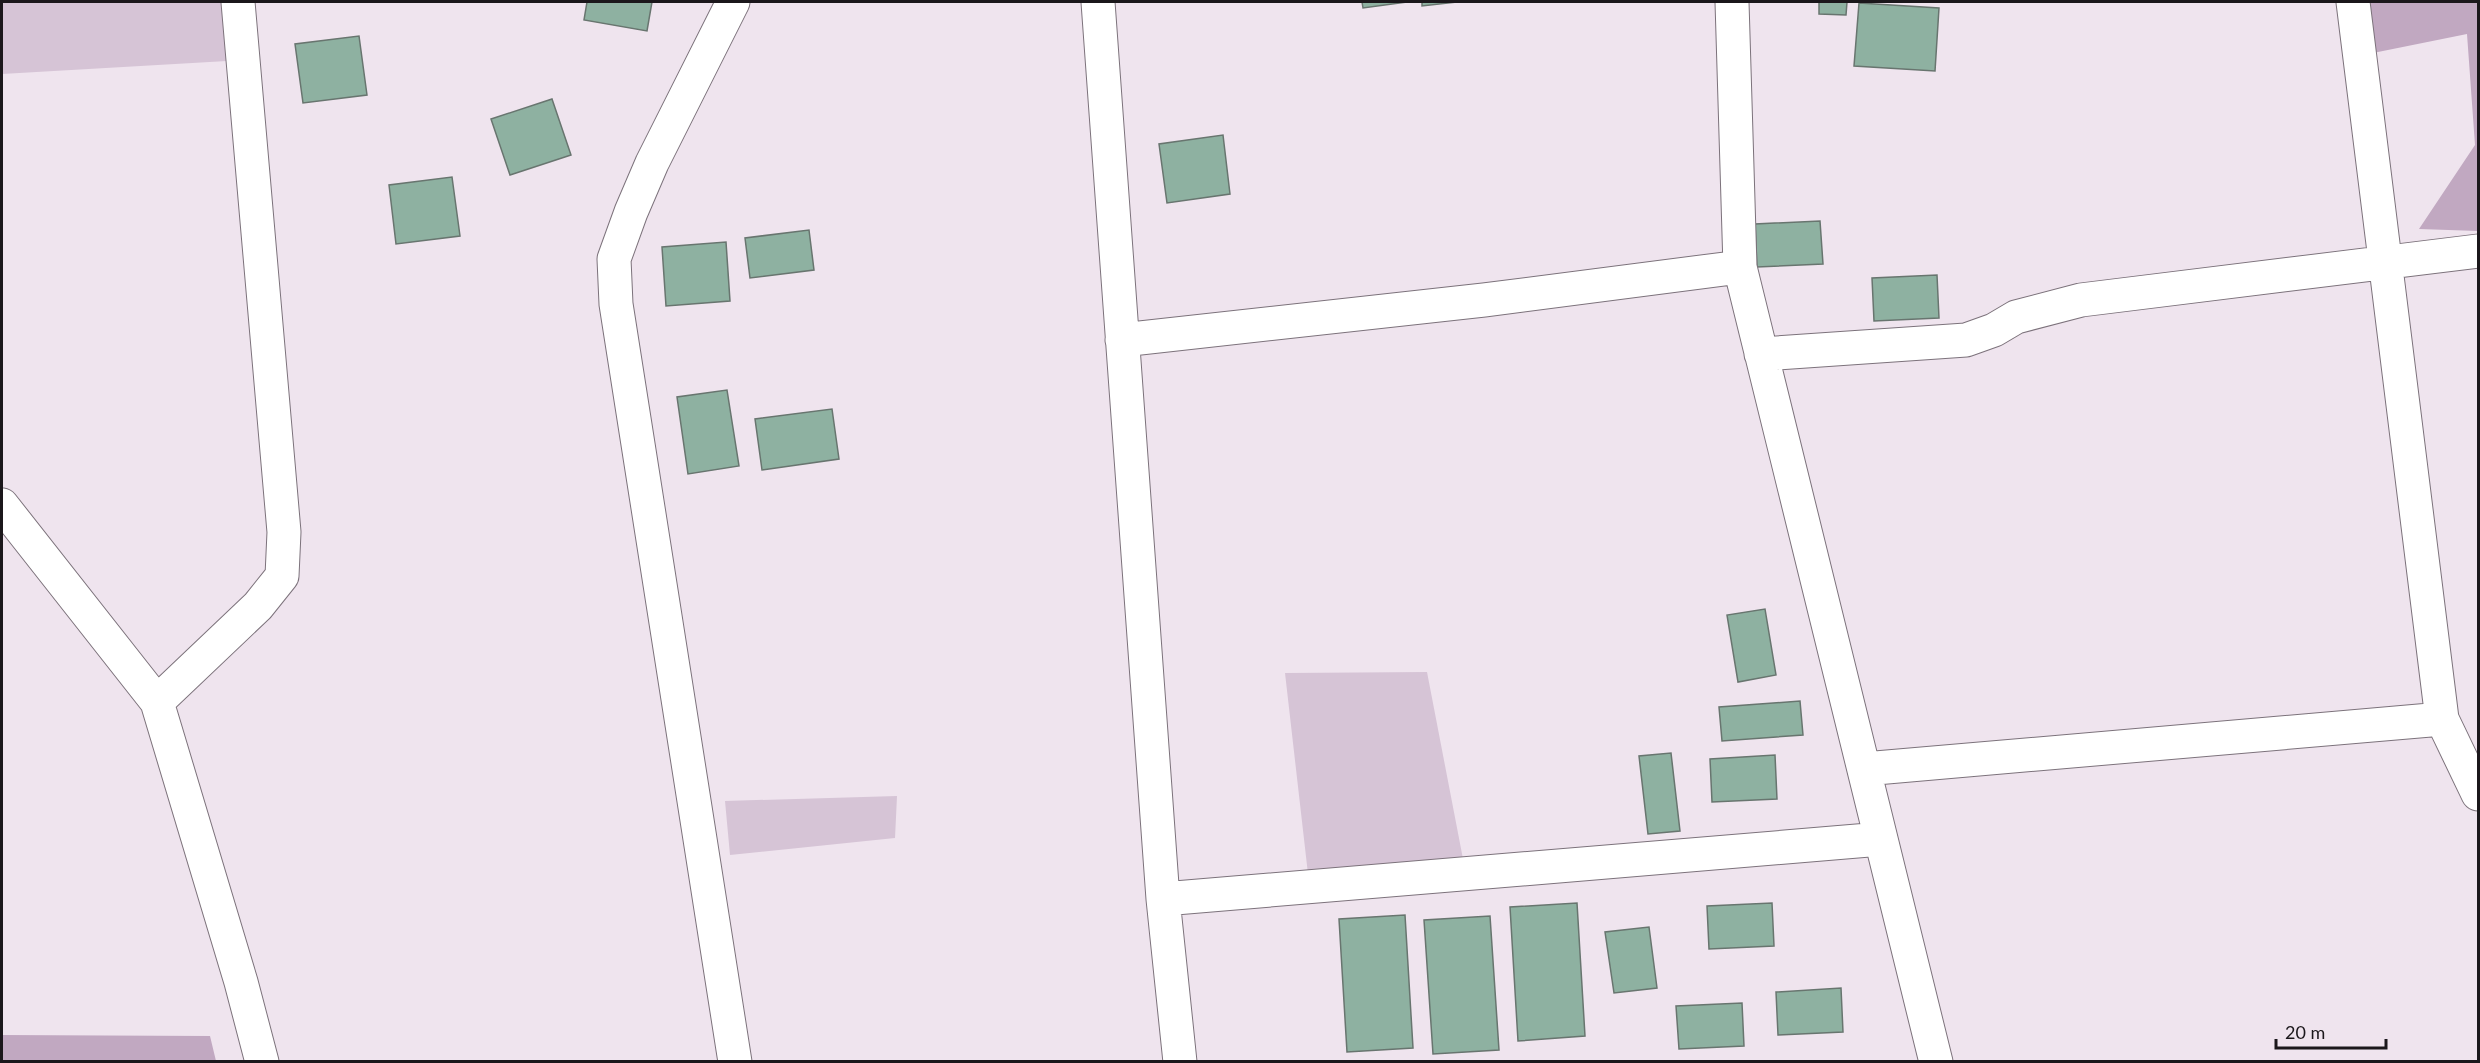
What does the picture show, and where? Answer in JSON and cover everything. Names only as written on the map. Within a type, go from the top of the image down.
[{"type":"street","points":[[157,702],[258,606],[282,576],[284,532],[238,2]]},
{"type":"street","points":[[733,2],[652,163],[614,259],[616,304],[735,1062]]},
{"type":"street","points":[[1098,2],[1163,899],[1180,1062]]},
{"type":"street","points":[[1732,2],[1740,267],[1936,1062]]},
{"type":"street","points":[[2353,2],[2442,719],[2468,752],[2478,794]]},
{"type":"street","points":[[1761,354],[1966,340],[1994,330],[2016,317],[2081,300],[2385,260],[2478,251]]},
{"type":"street","points":[[1122,340],[1484,300],[1740,267]]},
{"type":"street","points":[[2,505],[157,702],[241,982],[262,1062]]},
{"type":"street","points":[[1864,769],[2442,719]]},
{"type":"street","points":[[1163,899],[1881,839]]},
{"type":"shaded area","points":[[2,2],[222,2],[227,61],[2,74]]},
{"type":"shaded area","points":[[2366,2],[2478,2],[2478,231],[2419,229],[2475,145],[2467,34],[2373,53]]},
{"type":"shaded area","points":[[1427,672],[1463,859],[1308,874],[1285,673]]},
{"type":"shaded area","points":[[897,796],[895,838],[730,855],[725,801]]},
{"type":"shaded area","points":[[2,1035],[210,1036],[216,1061],[2,1061]]},
{"type":"building","points":[[587,2],[652,2],[647,31],[584,20]]},
{"type":"building","points":[[1362,2],[1407,2],[1363,8]]},
{"type":"building","points":[[1422,2],[1457,2],[1422,6]]},
{"type":"building","points":[[1819,2],[1847,2],[1846,15],[1819,14]]},
{"type":"building","points":[[1859,3],[1939,8],[1935,71],[1854,66]]},
{"type":"building","points":[[359,36],[367,95],[303,103],[295,44]]},
{"type":"building","points":[[552,99],[571,155],[510,175],[491,119]]},
{"type":"building","points":[[1223,135],[1230,194],[1167,203],[1159,144]]},
{"type":"building","points":[[452,177],[460,236],[396,244],[389,185]]},
{"type":"building","points":[[1820,221],[1823,264],[1757,267],[1755,224]]},
{"type":"building","points":[[809,230],[814,270],[750,278],[745,238]]},
{"type":"building","points":[[726,242],[730,301],[666,306],[662,247]]},
{"type":"building","points":[[1937,275],[1939,318],[1874,321],[1872,278]]},
{"type":"building","points":[[727,390],[739,466],[688,474],[677,397]]},
{"type":"building","points":[[832,409],[839,459],[762,470],[755,419]]},
{"type":"building","points":[[1765,609],[1776,675],[1738,682],[1727,615]]},
{"type":"building","points":[[1800,701],[1803,735],[1722,741],[1719,707]]},
{"type":"building","points":[[1671,753],[1680,831],[1648,834],[1639,756]]},
{"type":"building","points":[[1775,755],[1777,799],[1712,802],[1710,759]]},
{"type":"building","points":[[1577,903],[1585,1036],[1518,1041],[1510,907]]},
{"type":"building","points":[[1772,903],[1774,946],[1709,949],[1707,906]]},
{"type":"building","points":[[1405,915],[1413,1048],[1347,1052],[1339,919]]},
{"type":"building","points":[[1490,916],[1499,1050],[1433,1054],[1424,920]]},
{"type":"building","points":[[1649,927],[1657,988],[1614,993],[1605,932]]},
{"type":"building","points":[[1841,988],[1843,1032],[1778,1035],[1776,992]]},
{"type":"building","points":[[1742,1003],[1744,1046],[1679,1049],[1676,1006]]}]
